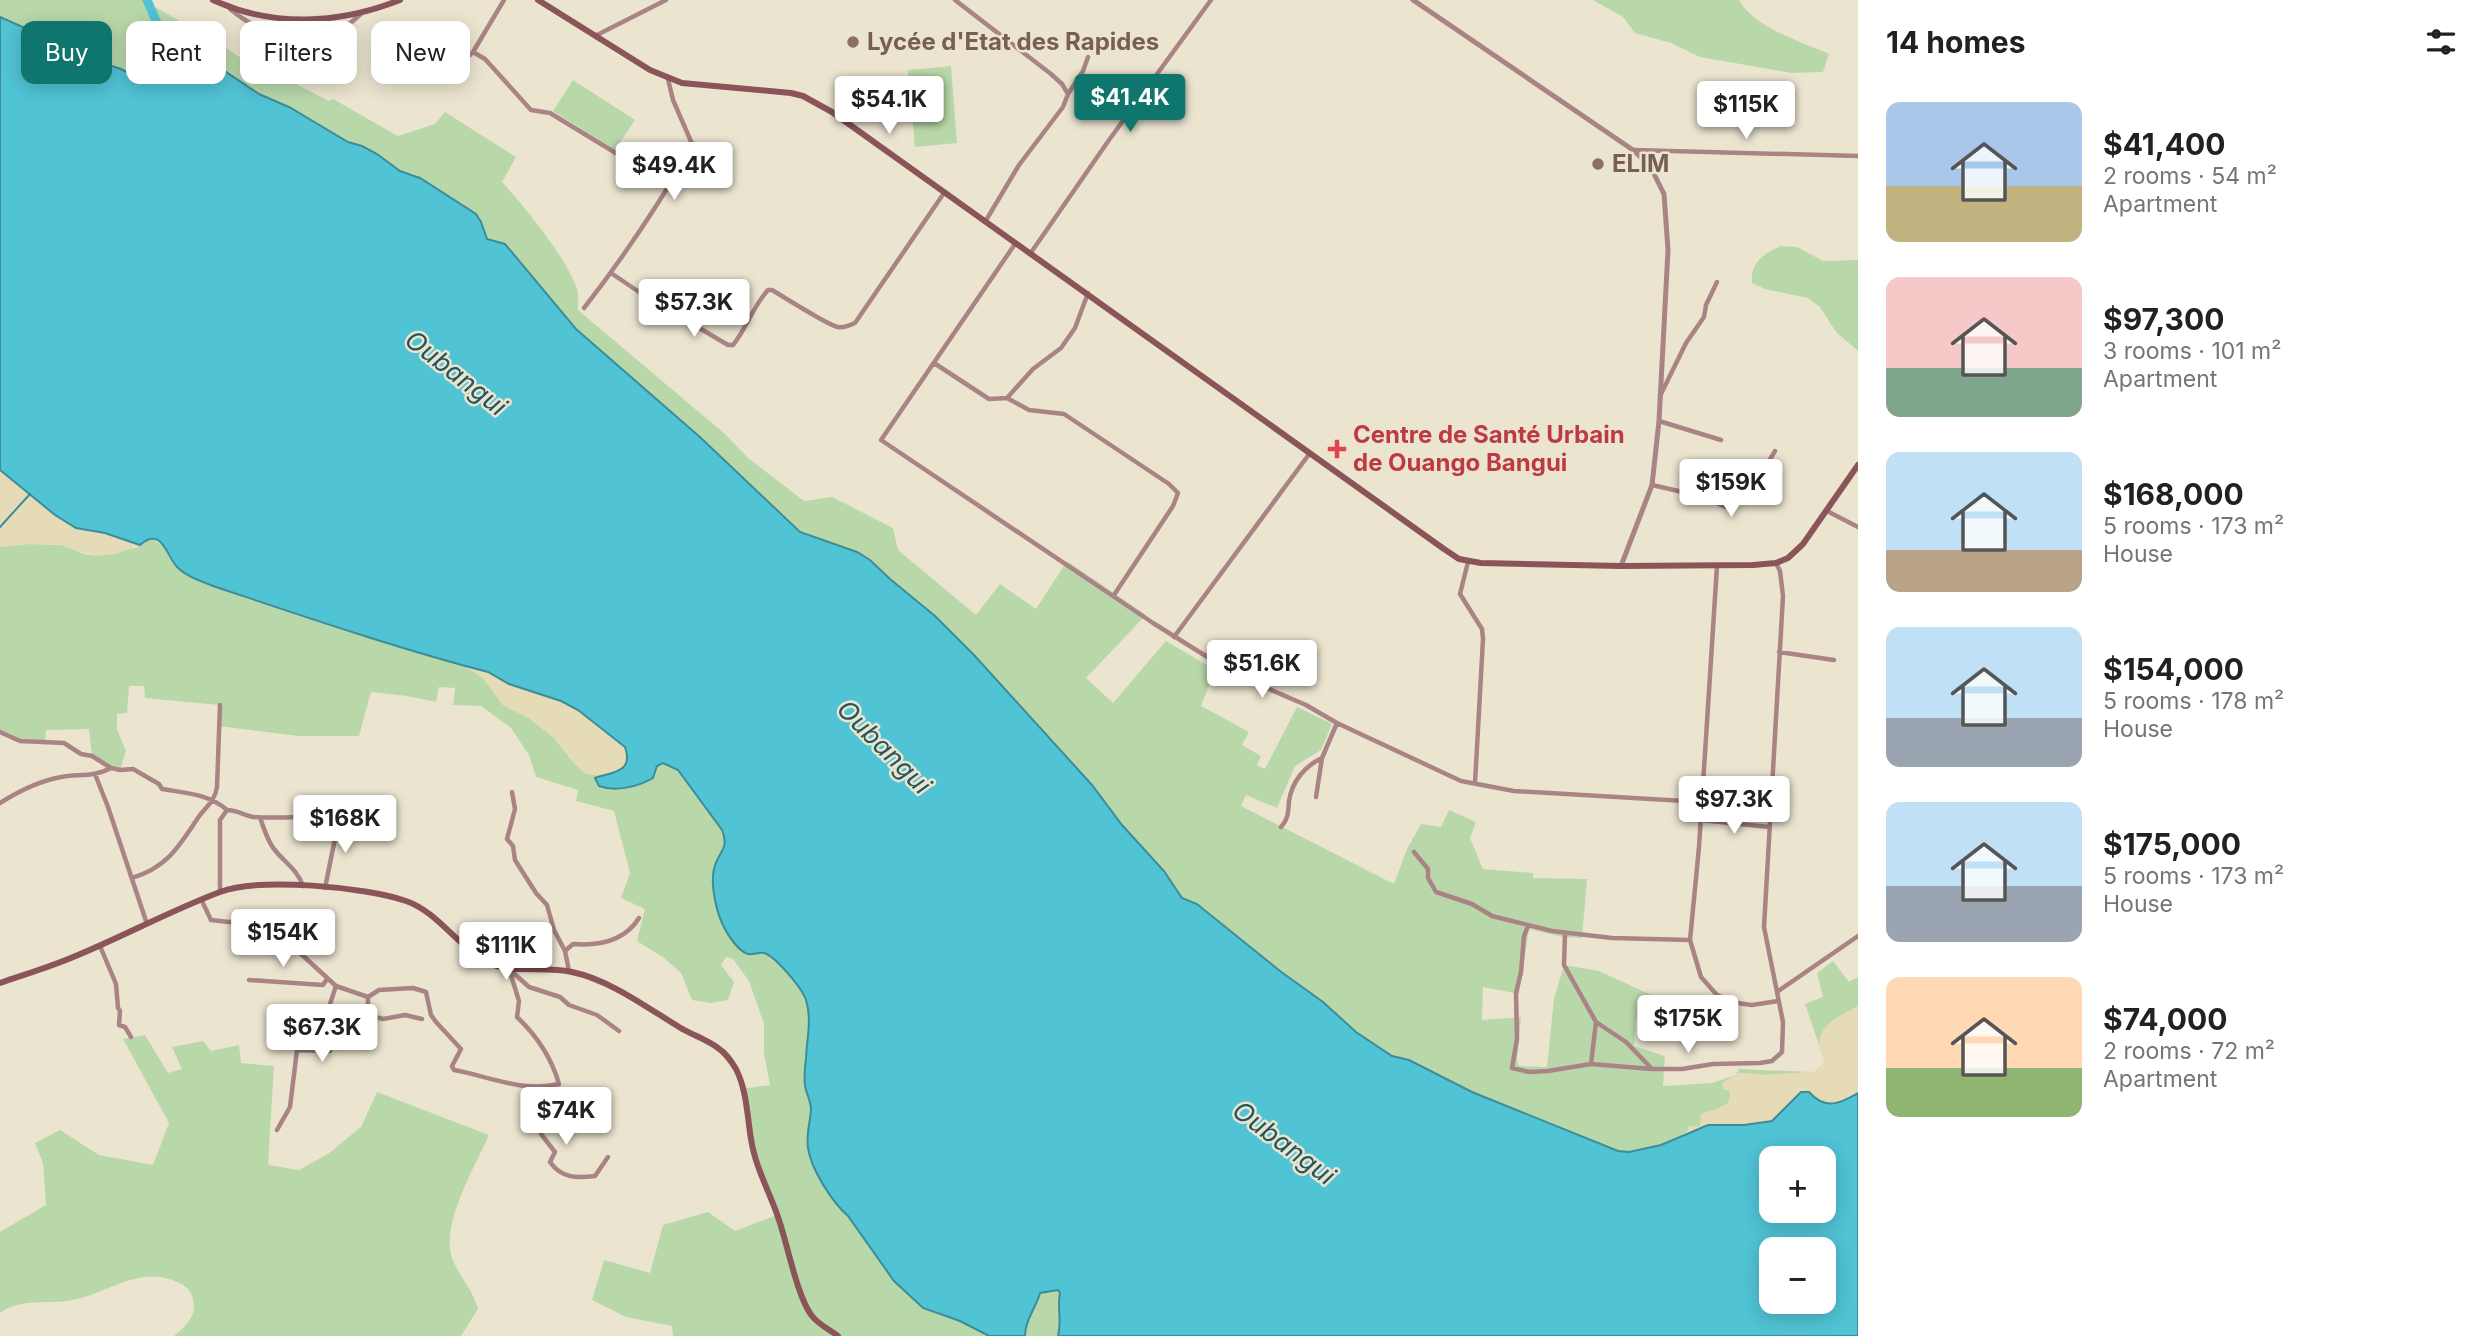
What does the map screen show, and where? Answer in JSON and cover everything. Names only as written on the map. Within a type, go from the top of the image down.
[{"type":"main road","points":[[213,0],[271,18],[298,21],[343,18],[400,0]]},
{"type":"main road","points":[[539,0],[668,79],[682,83],[776,90],[803,96],[832,112],[1444,550],[1468,562],[1620,566],[1776,563],[1796,553],[1858,465]]},
{"type":"main road","points":[[0,983],[100,946],[220,892],[271,885],[325,888],[407,901],[451,931],[482,960],[509,968],[569,971],[608,985],[727,1055],[740,1079],[747,1103],[754,1155],[778,1215],[804,1301],[819,1324],[838,1336]]},
{"type":"street","points":[[470,54],[504,0]]},
{"type":"street","points":[[595,36],[666,0]]},
{"type":"street","points":[[955,0],[1051,74],[1068,93]]},
{"type":"street","points":[[1030,255],[1109,140],[1211,0]]},
{"type":"street","points":[[1413,0],[1633,150],[1650,166],[1664,194],[1667,206],[1668,277],[1652,485],[1620,566]]},
{"type":"street","points":[[226,6],[248,23],[279,36],[304,41],[334,35],[362,13]]},
{"type":"street","points":[[473,51],[485,59],[531,110],[551,113],[670,186]]},
{"type":"street","points":[[985,222],[1019,165],[1063,107],[1088,57]]},
{"type":"street","points":[[584,308],[670,186],[693,146],[673,100],[668,79]]},
{"type":"street","points":[[1633,150],[1858,156]]},
{"type":"street","points":[[611,273],[676,317],[729,345],[737,341],[768,290],[802,307],[829,325],[846,327],[855,323],[944,193]]},
{"type":"street","points":[[1015,244],[881,440],[1174,637],[1248,680],[1306,705],[1337,723],[1461,781],[1514,791],[1702,802]]},
{"type":"street","points":[[1660,397],[1686,343],[1704,317],[1707,301],[1717,282]]},
{"type":"street","points":[[1007,398],[1033,369],[1061,348],[1075,328],[1088,293]]},
{"type":"street","points":[[934,363],[989,399],[1007,398],[1029,410],[1064,414],[1178,492],[1173,506],[1114,595]]},
{"type":"street","points":[[1659,421],[1721,440]]},
{"type":"street","points":[[1652,485],[1700,496],[1726,507],[1758,481],[1775,451]]},
{"type":"street","points":[[1174,637],[1310,453]]},
{"type":"street","points":[[1826,510],[1858,527]]},
{"type":"street","points":[[1468,562],[1461,594],[1482,629],[1483,639],[1475,783]]},
{"type":"street","points":[[1528,926],[1524,936],[1516,993],[1517,1039],[1512,1068],[1529,1072],[1591,1064],[1682,1069],[1713,1064],[1743,1065],[1772,1061],[1778,1057],[1783,1044],[1783,1022],[1763,928],[1783,596],[1780,571],[1776,563]]},
{"type":"street","points":[[1717,566],[1701,820],[1690,940],[1701,977],[1717,995],[1737,1003],[1752,1005],[1778,1001]]},
{"type":"street","points":[[1779,652],[1834,660]]},
{"type":"street","points":[[132,878],[148,873],[174,853],[214,800],[217,787],[220,705]]},
{"type":"street","points":[[1316,797],[1322,758],[1337,723]]},
{"type":"street","points":[[0,732],[20,741],[64,743],[111,768],[133,769],[159,784],[162,789],[214,800],[227,810],[238,810],[250,817],[295,818],[340,814],[325,888]]},
{"type":"street","points":[[1281,827],[1288,819],[1290,797],[1295,782],[1310,765],[1322,758]]},
{"type":"street","points":[[0,803],[18,790],[60,777],[95,774],[111,768]]},
{"type":"street","points":[[95,774],[147,925]]},
{"type":"street","points":[[512,792],[515,809],[507,839],[513,846],[515,860],[547,905],[554,930],[565,951],[569,971]]},
{"type":"street","points":[[220,892],[220,820],[227,810]]},
{"type":"street","points":[[260,817],[272,846],[295,869],[303,887]]},
{"type":"street","points":[[1701,820],[1770,827]]},
{"type":"street","points":[[1413,852],[1428,869],[1427,878],[1436,892],[1472,904],[1492,916],[1565,933],[1612,938],[1690,940]]},
{"type":"street","points":[[202,901],[211,920],[238,923],[252,939],[267,939],[275,946],[300,953],[336,986],[368,997]]},
{"type":"street","points":[[565,951],[573,944],[605,944],[620,936],[639,918]]},
{"type":"street","points":[[1565,933],[1564,965],[1596,1022],[1635,1050],[1653,1069]]},
{"type":"street","points":[[1777,992],[1858,936]]},
{"type":"street","points":[[100,946],[116,984],[119,1025],[125,1027],[131,1037]]},
{"type":"street","points":[[509,968],[530,987],[560,997],[569,1005],[597,1015],[619,1031]]},
{"type":"street","points":[[368,997],[379,990],[413,988],[426,992],[431,1015],[461,1049],[453,1066],[454,1070],[530,1087],[544,1088],[559,1084],[545,1052],[529,1028],[517,1017],[519,1001],[509,968]]},
{"type":"street","points":[[249,980],[323,985],[327,979]]},
{"type":"street","points":[[277,1129],[290,1107],[297,1050],[330,1051],[329,1007],[336,986]]},
{"type":"street","points":[[368,997],[368,1015],[383,1019],[405,1015],[422,1020]]},
{"type":"street","points":[[1591,1064],[1596,1022]]},
{"type":"street","points":[[530,1087],[530,1106],[541,1134],[555,1152],[550,1162],[553,1167],[564,1176],[595,1176],[608,1157]]},
{"type":"green space","points":[[0,0],[143,0],[179,21],[126,21],[126,72],[112,66],[112,21],[21,21],[21,26],[0,17]]},
{"type":"green space","points":[[1593,0],[1739,0],[1746,10],[1767,26],[1829,54],[1823,72],[1792,73],[1700,57],[1671,43],[1635,33],[1623,17]]},
{"type":"green space","points":[[226,48],[240,57],[240,81],[226,72]]},
{"type":"green space","points":[[951,66],[957,143],[915,147],[908,70]]},
{"type":"green space","points":[[573,80],[635,120],[615,150],[553,111]]},
{"type":"green space","points":[[244,84],[296,84],[329,101],[333,99],[398,136],[435,124],[445,112],[516,157],[502,182],[533,218],[564,262],[577,289],[578,310],[725,434],[748,458],[804,501],[832,497],[893,528],[898,550],[976,615],[1000,584],[1036,609],[1067,561],[1146,615],[1086,678],[1113,703],[1166,641],[1215,670],[1201,706],[1249,732],[1242,745],[1261,756],[1257,765],[1265,769],[1297,707],[1332,724],[1321,750],[1295,766],[1277,808],[1246,795],[1241,806],[1394,884],[1407,849],[1421,824],[1441,827],[1449,810],[1476,822],[1470,838],[1483,869],[1533,873],[1533,878],[1587,879],[1582,938],[1563,937],[1529,929],[1519,994],[1483,987],[1482,1020],[1521,1017],[1517,1061],[1519,1066],[1547,1067],[1554,999],[1564,965],[1599,971],[1651,995],[1636,1018],[1634,1046],[1665,1056],[1663,1086],[1712,1083],[1736,1075],[1739,1069],[1812,1072],[1765,1075],[1739,1073],[1723,1089],[1729,1090],[1731,1096],[1728,1103],[1714,1111],[1700,1126],[1689,1126],[1687,1132],[1661,1145],[1629,1152],[1618,1151],[1472,1092],[1409,1060],[1392,1056],[1356,1032],[1323,1002],[1197,904],[1182,899],[1164,871],[1122,825],[1092,785],[935,616],[870,560],[857,552],[800,532],[701,438],[576,329],[505,244],[487,239],[478,217],[414,174],[400,171],[377,154],[348,142],[289,107]]},
{"type":"green space","points":[[1781,246],[1797,247],[1823,261],[1858,260],[1858,351],[1836,332],[1820,307],[1808,298],[1765,289],[1752,283],[1753,270],[1759,260]]},
{"type":"green space","points":[[151,538],[164,546],[177,567],[201,581],[323,623],[463,665],[482,677],[503,705],[529,718],[553,737],[585,773],[600,776],[595,779],[599,786],[615,789],[637,784],[651,776],[657,771],[657,766],[663,763],[678,770],[722,830],[726,842],[717,861],[713,879],[722,924],[740,950],[746,954],[763,953],[769,956],[792,977],[805,998],[810,1021],[805,1080],[811,1110],[808,1128],[810,1156],[823,1183],[901,1289],[923,1308],[960,1321],[989,1336],[673,1336],[672,1326],[626,1317],[592,1300],[604,1260],[650,1273],[663,1225],[708,1212],[735,1231],[777,1215],[754,1155],[742,1089],[770,1085],[764,1054],[764,1024],[749,981],[733,959],[726,957],[721,965],[734,982],[728,1000],[711,1003],[692,1000],[681,973],[664,958],[637,941],[645,909],[621,898],[630,873],[614,811],[576,801],[578,790],[536,777],[529,755],[511,728],[481,706],[453,705],[455,688],[439,687],[436,702],[371,692],[359,736],[298,736],[218,726],[219,705],[145,698],[144,686],[129,686],[127,713],[117,714],[117,729],[126,751],[120,770],[111,768],[92,756],[89,729],[46,730],[45,742],[20,741],[0,732],[0,547],[62,545],[87,555],[136,548]]},
{"type":"green space","points":[[1833,961],[1849,982],[1858,977],[1858,1006],[1823,1033],[1819,1045],[1805,1004],[1823,997],[1817,973]]},
{"type":"green space","points":[[145,1035],[168,1073],[182,1069],[172,1047],[203,1041],[211,1051],[239,1045],[241,1063],[274,1066],[268,1165],[299,1170],[328,1154],[361,1127],[377,1092],[489,1135],[462,1194],[452,1226],[451,1255],[478,1309],[461,1336],[174,1336],[193,1314],[194,1302],[191,1293],[179,1283],[150,1277],[124,1282],[86,1297],[26,1303],[0,1313],[0,1232],[46,1205],[43,1163],[35,1143],[60,1130],[99,1155],[153,1165],[169,1123],[123,1039]]},
{"type":"green space","points":[[1043,1291],[1059,1291],[1061,1316],[1058,1336],[1025,1336],[1029,1319]]},
{"type":"sand","points":[[0,470],[55,515],[76,528],[105,533],[140,545],[116,554],[94,556],[62,545],[0,547]]},
{"type":"sand","points":[[463,665],[488,672],[509,684],[561,701],[578,710],[623,745],[627,754],[624,767],[600,776],[585,773],[553,737],[529,718],[503,705],[482,677]]},
{"type":"sand","points":[[1858,1006],[1858,1093],[1831,1104],[1815,1099],[1810,1093],[1801,1092],[1772,1121],[1744,1125],[1717,1124],[1687,1132],[1689,1126],[1700,1126],[1701,1114],[1726,1105],[1730,1097],[1729,1091],[1723,1089],[1722,1083],[1739,1073],[1765,1075],[1813,1072],[1825,1062],[1819,1045],[1827,1025]]},
{"type":"water","name":"Oubangui","points":[[0,17],[21,26],[21,84],[112,84],[112,66],[126,72],[126,84],[226,84],[226,72],[240,84],[289,107],[348,142],[377,154],[400,171],[420,178],[476,214],[487,239],[505,244],[576,329],[701,438],[800,532],[857,552],[870,560],[935,616],[1092,785],[1122,825],[1164,871],[1182,898],[1197,904],[1323,1002],[1356,1032],[1392,1056],[1409,1060],[1472,1092],[1618,1151],[1629,1152],[1661,1145],[1708,1125],[1744,1125],[1772,1121],[1801,1092],[1809,1092],[1827,1103],[1845,1100],[1858,1093],[1858,1336],[1058,1336],[1058,1290],[1040,1293],[1025,1336],[989,1336],[960,1321],[923,1308],[894,1281],[829,1194],[813,1166],[808,1143],[811,1107],[805,1082],[809,1022],[806,1000],[794,981],[775,960],[764,953],[750,954],[741,951],[726,931],[717,909],[713,884],[714,869],[725,842],[722,830],[678,770],[663,763],[657,766],[653,778],[640,784],[626,788],[599,786],[595,778],[624,767],[627,756],[625,747],[578,710],[561,701],[509,684],[488,672],[351,632],[216,587],[185,574],[158,540],[147,540],[140,545],[105,533],[76,528],[55,515],[0,470]]},
{"type":"waterway","points":[[147,0],[156,21]]},
{"type":"waterway","points":[[0,527],[30,494]]},
{"type":"place","name":"Lycée d'Etat des Rapides","points":[[853,42]]},
{"type":"place","name":"ELIM","points":[[1598,164]]},
{"type":"place","name":"Centre de Santé Urbain de Ouango Bangui","points":[[1337,449]]}]
